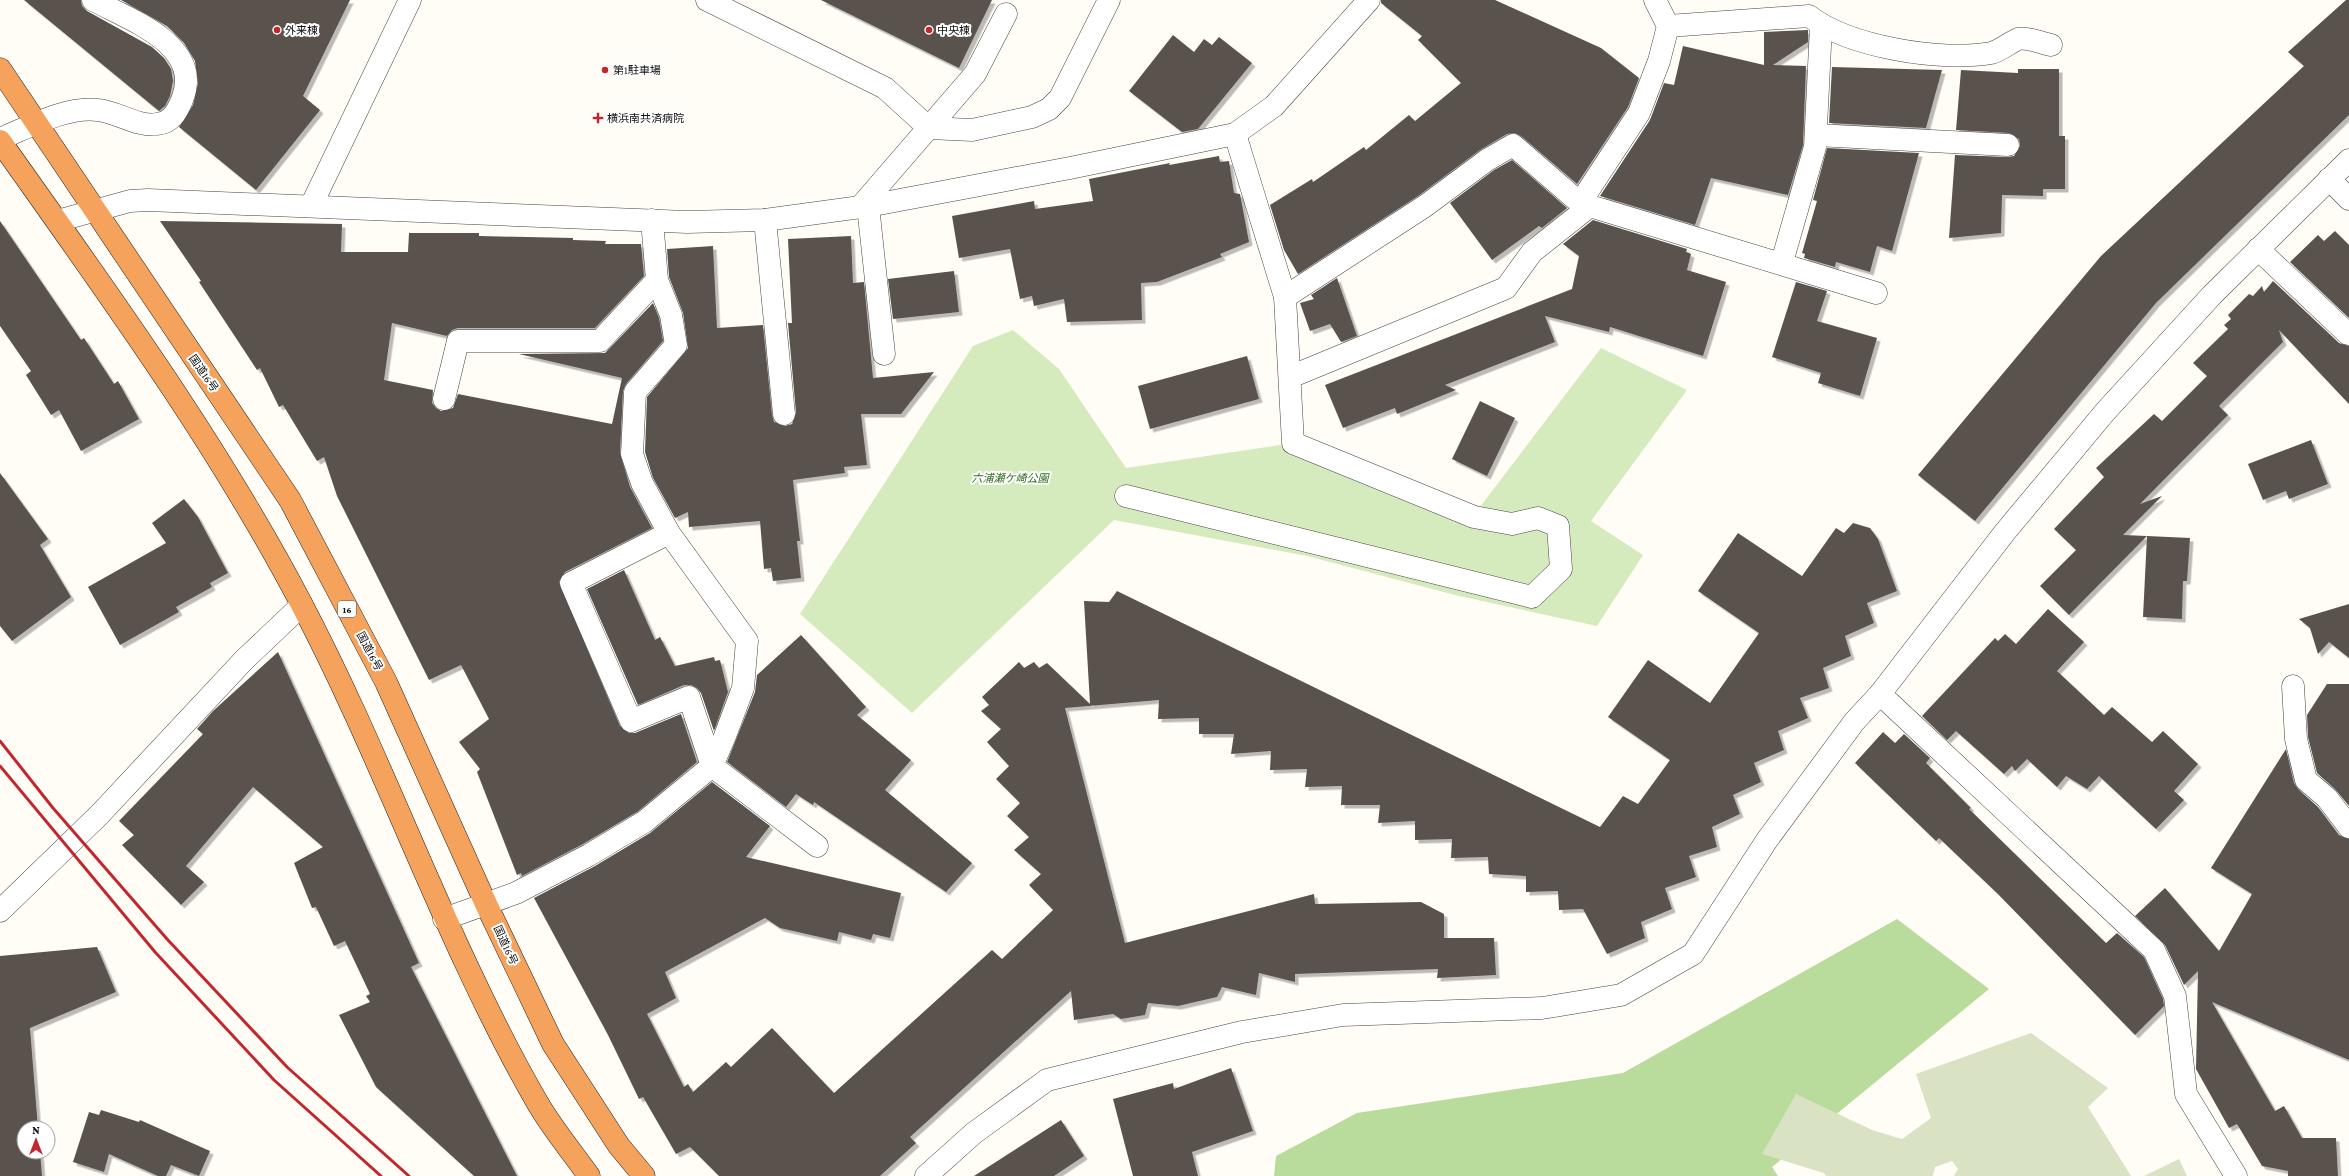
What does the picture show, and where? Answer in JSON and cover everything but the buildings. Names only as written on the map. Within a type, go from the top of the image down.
[{"type":"highway","name":"国道16号","points":[[0,69],[290,500],[386,682],[486,904],[553,1044],[619,1146],[644,1176]]},
{"type":"highway","points":[[0,140],[57,221],[195,425],[257,523],[302,605],[376,760],[444,919],[538,1104],[589,1176]]},
{"type":"street","points":[[0,140],[36,124],[81,110],[99,110],[142,123],[158,124],[168,121],[177,113],[184,93],[184,71],[177,53],[163,38],[93,0]]},
{"type":"street","points":[[311,206],[410,0]]},
{"type":"street","points":[[707,0],[885,88],[929,128],[972,130],[1032,118],[1049,110],[1060,98],[1110,0]]},
{"type":"street","points":[[57,221],[94,209],[130,201],[148,200],[687,222],[765,220],[864,206],[1070,168],[1235,134],[1274,106],[1369,0]]},
{"type":"street","points":[[1290,376],[1506,288],[1532,252],[1585,204],[1639,113],[1659,61],[1668,26],[1655,0]]},
{"type":"street","points":[[884,354],[864,206],[975,74],[1006,14]]},
{"type":"street","points":[[1668,26],[1809,16],[1821,26],[1862,42],[1944,57],[1992,53],[2020,38],[2051,45]]},
{"type":"street","points":[[1782,262],[1815,147],[1821,26]]},
{"type":"street","points":[[1126,496],[1532,597],[1561,569],[1558,526],[1538,518],[1512,524],[1474,517],[1293,443],[1285,297],[1235,134]]},
{"type":"street","points":[[1816,135],[2008,145]]},
{"type":"street","points":[[1285,297],[1425,206],[1487,160],[1514,145],[1585,204],[1782,262],[1876,293]]},
{"type":"street","points":[[926,1176],[974,1133],[1047,1080],[1242,1032],[1343,1015],[1542,1008],[1621,995],[1693,954],[1767,840],[1854,722],[1880,694],[2005,532],[2105,412],[2212,294],[2349,160]]},
{"type":"street","points":[[2329,179],[2349,199]]},
{"type":"street","points":[[444,919],[486,904],[536,882],[589,854],[644,822],[712,766],[743,688],[747,641],[669,533],[642,483],[632,454],[635,392],[676,345],[671,316],[657,280],[652,220]]},
{"type":"street","points":[[765,220],[784,414]]},
{"type":"street","points":[[2258,249],[2348,334]]},
{"type":"street","points":[[444,399],[458,341],[600,341],[657,280]]},
{"type":"street","points":[[669,533],[571,582],[631,721],[689,697],[712,766],[817,846]]},
{"type":"street","points":[[0,911],[100,814],[244,660],[282,627],[302,605]]},
{"type":"street","points":[[2293,686],[2296,739],[2306,780],[2327,798],[2349,827]]},
{"type":"street","points":[[1880,694],[2154,950],[2175,996],[2186,1094],[2236,1176]]},
{"type":"green space","name":"六浦瀬ケ崎公園","points":[[1013,330],[1059,369],[1126,468],[1293,443],[1473,516],[1601,348],[1687,390],[1591,521],[1643,555],[1597,626],[1459,596],[1307,556],[1114,520],[912,713],[800,614],[973,346]]},
{"type":"green space","points":[[1897,919],[1989,989],[1772,1167],[1778,1176],[1274,1176],[1276,1156],[1357,1113],[1623,1073]]},
{"type":"green space","points":[[2031,1033],[2108,1088],[2088,1107],[2131,1176],[1954,1176],[1958,1169],[1952,1161],[1935,1167],[1933,1176],[1826,1176],[1824,1173],[1762,1154],[1796,1094],[1872,1130],[1902,1139],[1931,1118],[1916,1074]]},
{"type":"green space","points":[[2179,1159],[2187,1176],[2144,1176]]},
{"type":"railway","points":[[0,741],[53,808],[167,939],[287,1067],[409,1176]]},
{"type":"railway","points":[[0,766],[155,952],[274,1080],[381,1176]]},
{"type":"place","name":"外来棟","points":[[277,30]]},
{"type":"place","name":"中央棟","points":[[929,30]]},
{"type":"place","name":"第1駐車場","points":[[605,70]]},
{"type":"place","name":"横浜南共済病院","points":[[598,118]]}]
